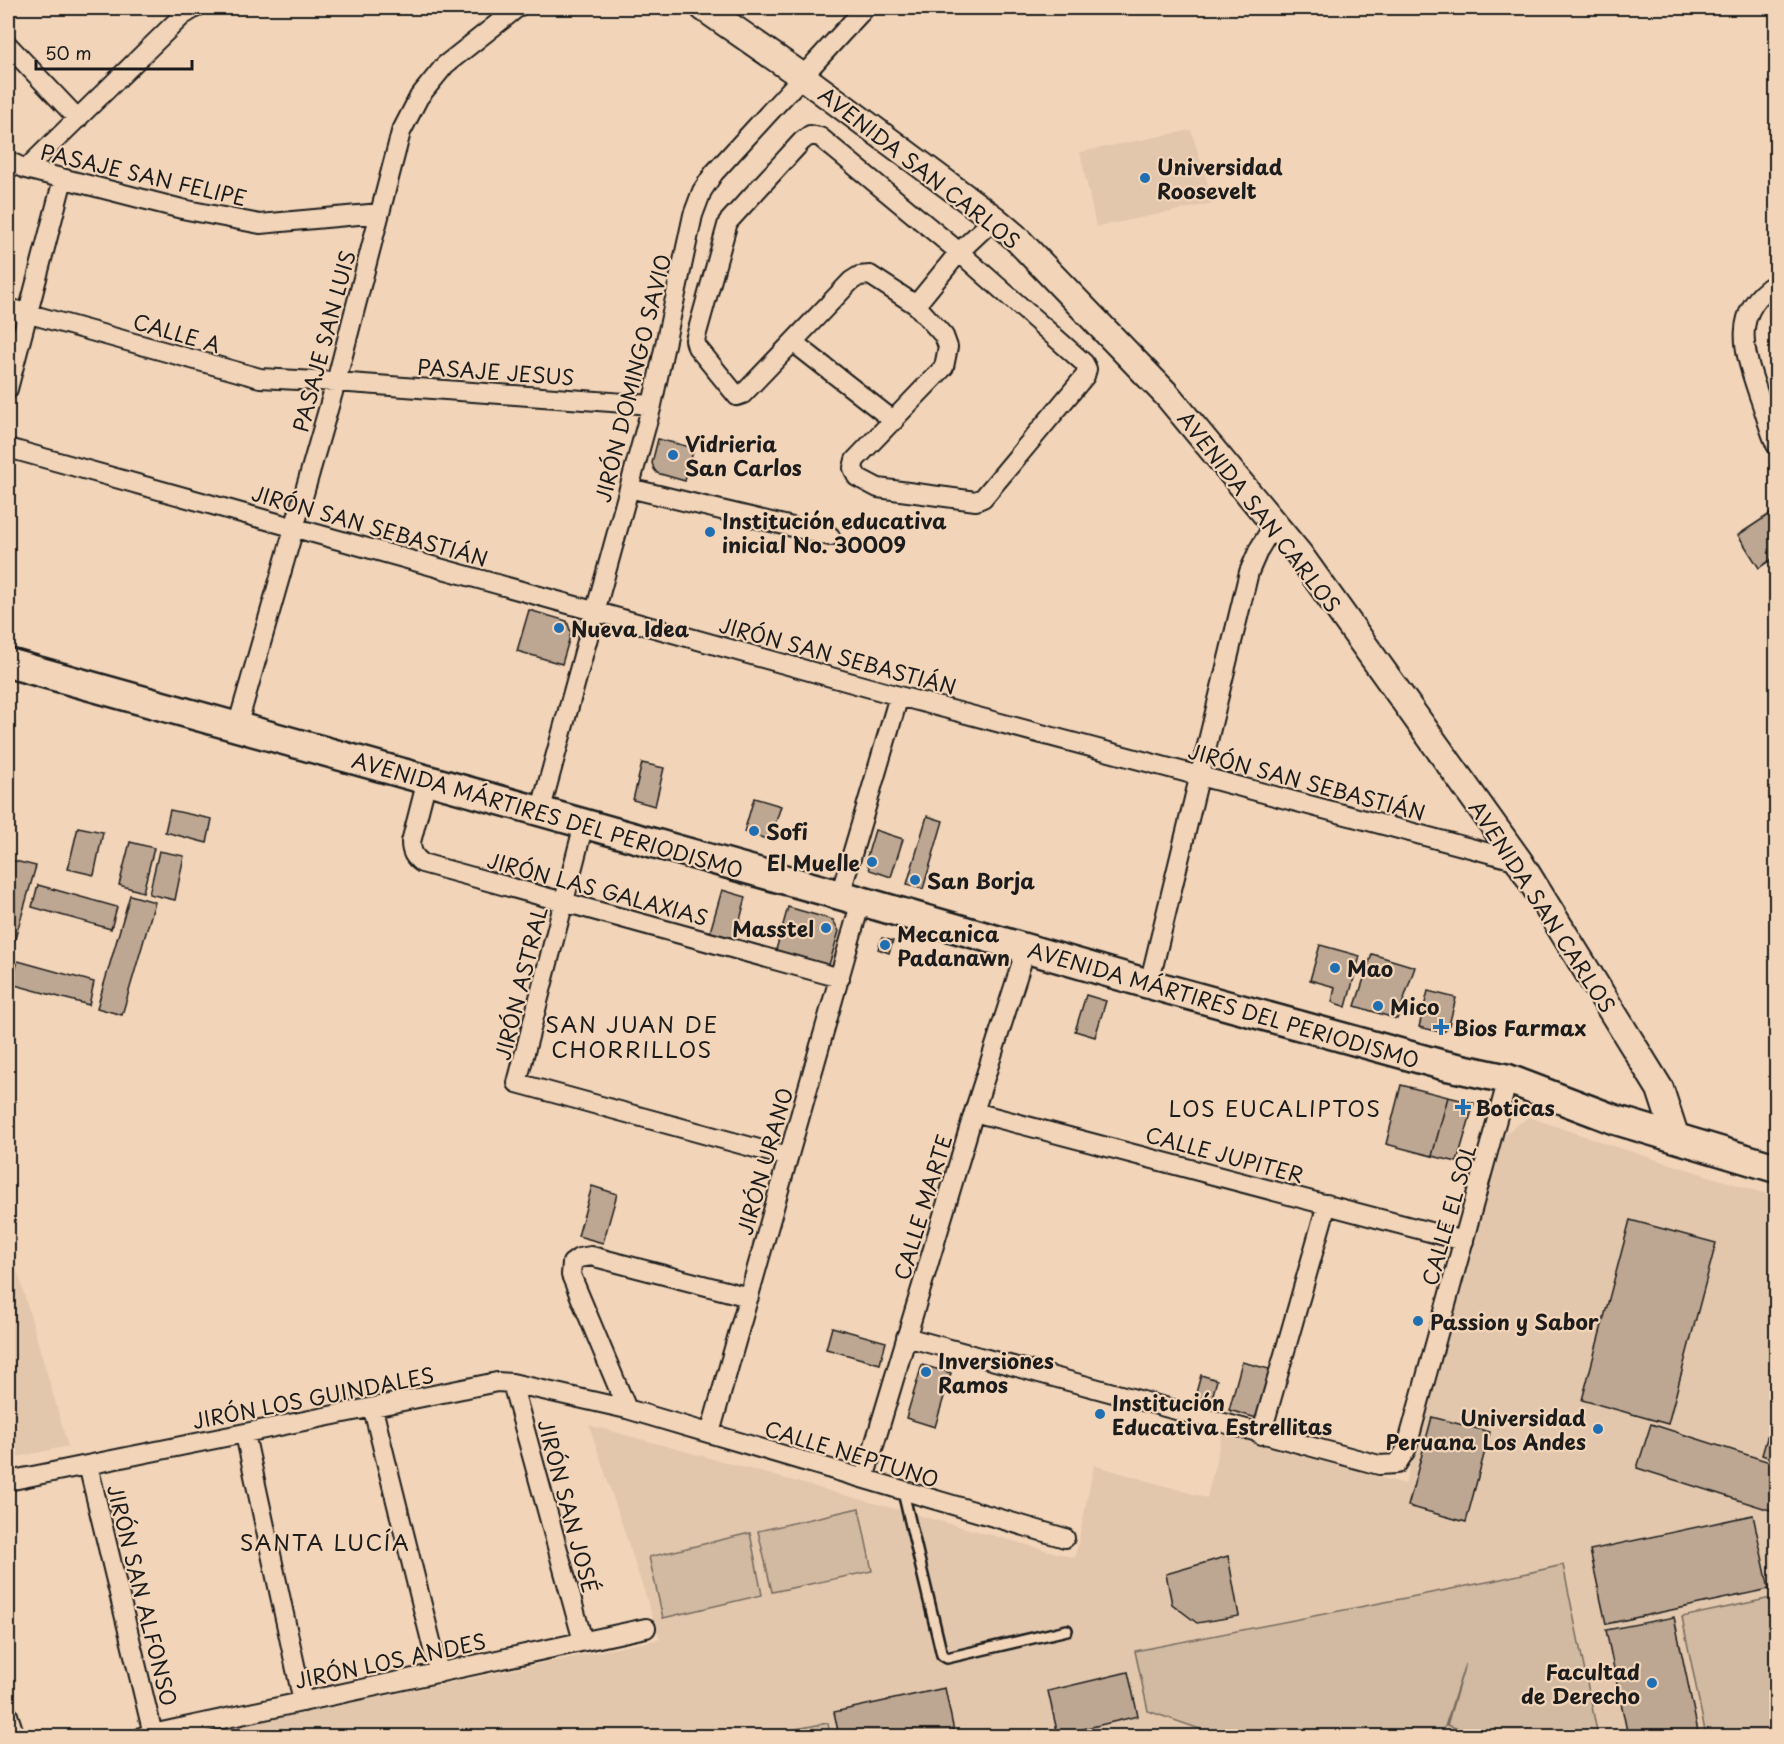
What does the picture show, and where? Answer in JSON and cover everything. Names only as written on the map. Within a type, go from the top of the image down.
[{"type":"main road","name":"AVENIDA SAN CARLOS","points":[[704,8],[803,77],[994,219],[1014,236],[1167,395],[1299,554],[1520,861],[1659,1089],[1676,1138]]},
{"type":"main road","name":"AVENIDA MÁRTIRES DEL PERIODISMO","points":[[8,663],[850,898],[1149,984],[1443,1065],[1508,1079],[1616,1120],[1776,1168]]},
{"type":"street","points":[[26,169],[182,16],[195,8]]},
{"type":"street","name":"PASAJE SAN LUIS","points":[[237,727],[336,382],[400,132],[419,97],[445,65],[517,8]]},
{"type":"street","name":"JIRÓN DOMINGO SAVIO","points":[[540,812],[652,405],[693,215],[702,191],[714,173],[865,8]]},
{"type":"street","points":[[8,45],[78,119]]},
{"type":"street","points":[[810,135],[820,137],[959,252],[1084,363],[1087,369],[1085,376],[983,498],[976,501],[878,488],[857,477],[853,468],[855,460],[944,367],[948,355],[944,336],[916,305],[870,275],[859,276],[851,281],[743,394],[737,396],[696,347],[695,340],[728,222],[810,135]]},
{"type":"street","name":"PASAJE SAN FELIPE","points":[[8,161],[26,169],[182,209],[260,224],[380,213]]},
{"type":"street","points":[[8,389],[63,179]]},
{"type":"street","points":[[916,305],[959,252],[994,219]]},
{"type":"street","points":[[1776,283],[1767,289],[1752,306],[1744,337],[1746,358],[1776,445]]},
{"type":"street","name":"CALLE A","points":[[8,308],[260,378],[336,382]]},
{"type":"street","points":[[793,342],[894,421]]},
{"type":"street","name":"PASAJE JESUS","points":[[336,382],[652,405]]},
{"type":"street","name":"JIRÓN SAN SEBASTIÁN","points":[[8,448],[898,696],[1520,861]]},
{"type":"street","points":[[629,488],[830,536]]},
{"type":"street","points":[[1149,984],[1249,572],[1274,524]]},
{"type":"street","name":"JIRÓN URANO","points":[[710,1433],[840,978],[850,898],[898,696]]},
{"type":"street","name":"JIRÓN LAS GALAXIAS","points":[[427,780],[411,842],[414,857],[422,863],[840,978]]},
{"type":"street","name":"JIRÓN ASTRAL","points":[[584,824],[517,1083],[788,1157]]},
{"type":"street","name":"CALLE MARTE","points":[[864,1479],[974,1112],[1026,949]]},
{"type":"street","name":"CALLE EL SOL","points":[[1261,1435],[1379,1466],[1398,1464],[1406,1450],[1508,1079]]},
{"type":"street","name":"CALLE JUPITER","points":[[974,1112],[1464,1241]]},
{"type":"street","points":[[906,1337],[1261,1435],[1327,1204]]},
{"type":"street","points":[[627,1409],[571,1275],[572,1263],[579,1258],[591,1256],[749,1297]]},
{"type":"street","name":"JIRÓN LOS GUINDALES","points":[[8,1481],[498,1383],[512,1383],[627,1409]]},
{"type":"street","name":"JIRÓN SAN JOSÉ","points":[[512,1383],[583,1641]]},
{"type":"street","points":[[373,1409],[439,1673]]},
{"type":"street","name":"CALLE NEPTUNO","points":[[627,1409],[1065,1538]]},
{"type":"street","points":[[245,1434],[303,1702]]},
{"type":"street","name":"JIRÓN SAN ALFONSO","points":[[88,1466],[148,1735]]},
{"type":"street","name":"JIRÓN LOS ANDES","points":[[148,1735],[646,1628]]},
{"type":"street","points":[[8,1715],[15,1737]]},
{"type":"lane","points":[[903,1492],[942,1655],[947,1658],[1067,1630]]},
{"type":"shaded area","name":"Universidad Roosevelt","points":[[1191,130],[1214,203],[1096,227],[1080,152]]},
{"type":"shaded area","name":"Universidad Peruana Los Andes","points":[[1529,1117],[1776,1197],[1776,1736],[194,1736],[660,1639],[589,1425],[1075,1558],[1094,1465],[1207,1498],[1222,1434],[1405,1484],[1495,1150],[1507,1132]]},
{"type":"shaded area","points":[[8,1238],[68,1446],[8,1459]]},
{"type":"shaded area","points":[[859,1508],[872,1571],[772,1592],[758,1531]]},
{"type":"shaded area","points":[[750,1533],[762,1595],[663,1618],[649,1557]]},
{"type":"shaded area","points":[[1563,1565],[1598,1736],[1480,1736],[1447,1725],[1465,1664],[1442,1736],[1220,1736],[1148,1711],[1135,1651]]},
{"type":"shaded area","points":[[1776,1597],[1776,1736],[1706,1736],[1682,1617]]},
{"type":"shaded area","points":[[828,1723],[830,1736],[759,1736]]},
{"type":"building","name":"Vidrieria San Carlos","points":[[658,439],[694,448],[685,481],[657,473],[654,469],[652,463]]},
{"type":"building","points":[[1776,510],[1776,556],[1759,568],[1738,535]]},
{"type":"building","points":[[529,610],[567,621],[571,633],[562,664],[517,651]]},
{"type":"building","points":[[642,763],[664,768],[655,806],[633,800]]},
{"type":"building","points":[[754,798],[781,806],[770,840],[744,832]]},
{"type":"building","points":[[170,810],[212,819],[207,843],[165,832]]},
{"type":"building","points":[[927,816],[943,821],[923,889],[907,884]]},
{"type":"building","points":[[78,827],[103,832],[94,875],[68,869]]},
{"type":"building","points":[[875,830],[903,839],[891,877],[870,870],[866,860]]},
{"type":"building","points":[[130,842],[154,848],[143,892],[119,885]]},
{"type":"building","points":[[159,851],[184,856],[175,900],[149,894]]},
{"type":"building","points":[[11,860],[36,866],[8,963],[8,872]]},
{"type":"building","points":[[38,885],[117,907],[111,929],[32,907]]},
{"type":"building","points":[[722,890],[746,897],[735,939],[710,932]]},
{"type":"building","points":[[130,895],[155,902],[122,1015],[97,1008]]},
{"type":"building","points":[[788,907],[833,920],[839,931],[829,965],[776,950]]},
{"type":"building","name":"Mecanica Padanawn","points":[[882,938],[893,941],[889,953],[878,949]]},
{"type":"building","name":"Mao","points":[[1320,945],[1360,956],[1346,1007],[1332,1002],[1335,987],[1310,980]]},
{"type":"building","points":[[1372,954],[1415,967],[1397,1019],[1355,1006]]},
{"type":"building","points":[[18,961],[94,982],[89,1005],[11,984]]},
{"type":"building","points":[[1428,991],[1456,998],[1449,1025],[1445,1031],[1419,1027]]},
{"type":"building","points":[[1086,995],[1106,1001],[1095,1037],[1075,1031]]},
{"type":"building","points":[[1401,1085],[1448,1097],[1432,1156],[1386,1144]]},
{"type":"building","points":[[1448,1097],[1474,1103],[1457,1162],[1432,1156]]},
{"type":"building","points":[[592,1186],[617,1194],[603,1243],[578,1236]]},
{"type":"building","points":[[1630,1220],[1716,1243],[1668,1424],[1582,1400]]},
{"type":"building","points":[[832,1327],[886,1342],[880,1364],[826,1349]]},
{"type":"building","points":[[1242,1362],[1273,1370],[1260,1419],[1229,1410]]},
{"type":"building","points":[[922,1365],[951,1373],[935,1427],[906,1418]]},
{"type":"building","points":[[1201,1375],[1217,1380],[1210,1405],[1194,1400]]},
{"type":"building","points":[[1776,1407],[1776,1460],[1762,1455]]},
{"type":"building","points":[[1432,1417],[1490,1432],[1466,1522],[1408,1506]]},
{"type":"building","points":[[1651,1424],[1776,1464],[1776,1512],[1637,1468]]},
{"type":"building","points":[[1753,1515],[1769,1589],[1606,1624],[1590,1550]]},
{"type":"building","points":[[1228,1556],[1239,1616],[1197,1623],[1172,1604],[1166,1574]]},
{"type":"building","name":"Facultad de Derecho","points":[[1674,1617],[1699,1736],[1628,1736],[1606,1630]]},
{"type":"building","points":[[1128,1672],[1138,1716],[1058,1735],[1048,1691]]},
{"type":"building","points":[[945,1688],[955,1736],[839,1736],[834,1712]]},
{"type":"building","points":[[1042,1730],[1043,1736],[1008,1736]]},
{"type":"place","name":"Universidad Roosevelt","points":[[1145,178]]},
{"type":"place","name":"Vidrieria San Carlos","points":[[673,455]]},
{"type":"place","name":"Institución educativa inicial No. 30009","points":[[710,532]]},
{"type":"place","name":"Nueva Idea","points":[[559,628]]},
{"type":"place","name":"Sofi","points":[[754,831]]},
{"type":"place","name":"El Muelle","points":[[872,862]]},
{"type":"place","name":"San Borja","points":[[915,880]]},
{"type":"place","name":"Masstel","points":[[826,928]]},
{"type":"place","name":"Mecanica Padanawn","points":[[885,945]]},
{"type":"place","name":"Mao","points":[[1335,968]]},
{"type":"place","name":"Mico","points":[[1378,1006]]},
{"type":"place","name":"Bios Farmax","points":[[1441,1027]]},
{"type":"place","name":"Boticas","points":[[1463,1107]]},
{"type":"place","name":"Passion y Sabor","points":[[1418,1321]]},
{"type":"place","name":"Inversiones Ramos","points":[[926,1372]]},
{"type":"place","name":"Institución Educativa Estrellitas","points":[[1100,1414]]},
{"type":"place","name":"Universidad Peruana Los Andes","points":[[1598,1429]]},
{"type":"place","name":"Facultad de Derecho","points":[[1652,1683]]},
{"type":"district","name":"SAN JUAN DE CHORRILLOS","points":[[632,1036]]},
{"type":"district","name":"LOS EUCALIPTOS","points":[[1275,1107]]},
{"type":"district","name":"SANTA LUCÍA","points":[[325,1541]]}]
